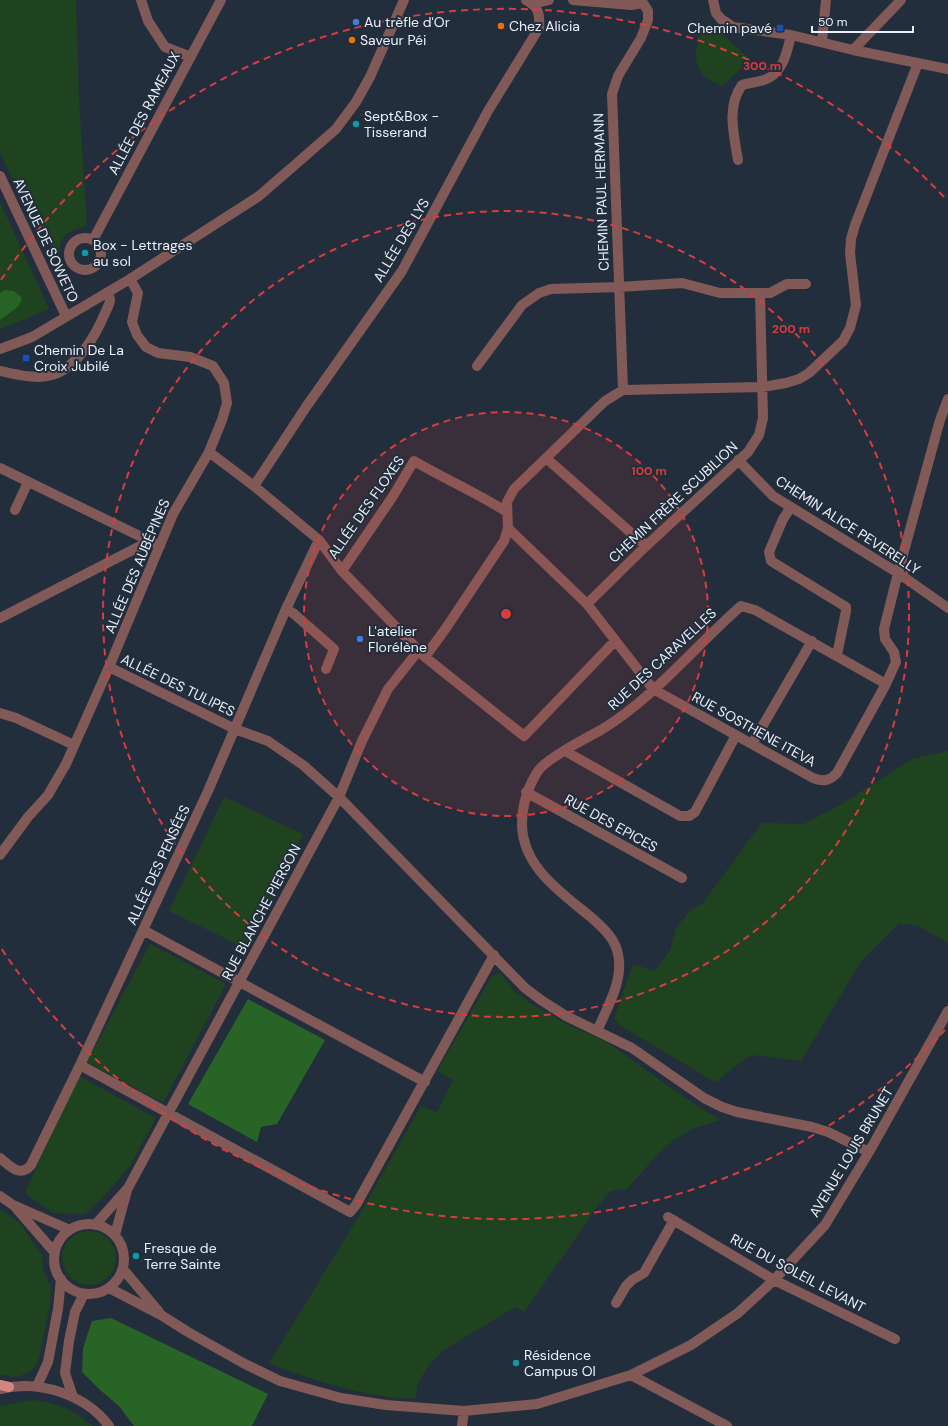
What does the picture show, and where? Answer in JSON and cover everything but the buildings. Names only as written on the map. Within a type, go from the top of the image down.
[{"type":"street","points":[[142,0],[148,21],[165,47],[191,56]]},
{"type":"street","name":"ALLÉE DES RAMEAUX","points":[[93,240],[221,0]]},
{"type":"street","points":[[0,349],[32,338],[66,316],[130,279],[259,196],[336,129],[356,102],[367,83],[404,0]]},
{"type":"street","points":[[529,2],[549,0]]},
{"type":"street","points":[[573,0],[630,5],[643,1]]},
{"type":"street","points":[[713,0],[716,13],[721,19],[733,27],[791,35],[853,50],[948,69]]},
{"type":"street","points":[[822,42],[826,0]]},
{"type":"street","points":[[853,50],[901,0]]},
{"type":"street","name":"CHEMIN PAUL HERMANN","points":[[623,390],[612,94],[618,76],[641,38],[648,20],[648,11],[643,1]]},
{"type":"street","name":"ALLÉE DES LYS","points":[[254,486],[306,407],[410,258],[488,111],[539,28],[540,15],[529,2]]},
{"type":"street","points":[[738,160],[732,115],[733,104],[737,92],[742,85],[765,80],[776,74],[782,64],[791,35]]},
{"type":"street","points":[[654,689],[587,604],[508,528],[507,502],[514,489],[605,401],[623,390],[762,387],[786,383],[810,373],[843,341],[850,328],[856,305],[850,253],[851,239],[855,225],[918,63]]},
{"type":"street","name":"AVENUE DE SOWETO","points":[[0,176],[66,316]]},
{"type":"street","name":"ALLÉE DES AUBÉPINES","points":[[0,855],[28,817],[48,795],[66,764],[110,667],[173,514],[209,452],[227,403],[224,383],[213,366],[190,357],[158,353],[146,347],[137,335],[132,322],[138,293],[130,279]]},
{"type":"street","points":[[477,366],[522,305],[539,293],[551,289],[682,284],[720,293],[770,293],[787,284],[806,284]]},
{"type":"street","points":[[0,371],[37,376],[52,375],[66,368],[91,341],[99,327],[110,300],[108,292]]},
{"type":"street","name":"CHEMIN FRÈRE SCUBILION","points":[[587,604],[646,546],[748,452],[759,435],[763,418],[760,293]]},
{"type":"street","points":[[886,684],[896,662],[894,652],[887,643],[884,634],[898,573],[940,420],[948,399]]},
{"type":"street","name":"ALLÉE DES FLOXES","points":[[209,452],[254,486],[319,540],[342,571],[396,492],[414,461],[436,474],[466,488],[507,512]]},
{"type":"street","points":[[546,458],[646,546]]},
{"type":"street","name":"CHEMIN ALICE PEVERELLY","points":[[738,460],[773,496],[898,573],[948,608]]},
{"type":"street","points":[[0,468],[160,546]]},
{"type":"street","points":[[15,510],[28,482]]},
{"type":"street","points":[[791,507],[783,519],[769,552],[771,561],[846,608],[837,655]]},
{"type":"street","name":"RUE BLANCHE PIERSON","points":[[95,1225],[128,1188],[169,1114],[339,797],[362,741],[388,689],[404,663],[422,653],[446,628],[504,541],[508,528]]},
{"type":"street","name":"ALLÉE DES PENSÉES","points":[[0,1158],[16,1170],[27,1170],[31,1165],[80,1065],[208,791],[286,609],[319,540]]},
{"type":"street","points":[[0,618],[150,541]]},
{"type":"street","points":[[342,571],[422,653],[524,736],[615,641]]},
{"type":"street","name":"RUE DES CARAVELLES","points":[[597,1031],[618,980],[619,954],[606,930],[549,882],[528,855],[522,834],[522,814],[526,792],[539,770],[565,751],[619,719],[654,689],[741,606],[755,610],[886,684]]},
{"type":"street","points":[[286,609],[293,613],[334,649],[326,670]]},
{"type":"street","points":[[752,744],[812,641]]},
{"type":"street","name":"ALLÉE DES TULIPES","points":[[110,667],[235,729],[268,741],[303,765],[339,797],[525,988],[540,1000],[566,1016],[632,1048],[704,1098],[722,1107],[737,1112],[812,1127],[828,1132],[869,1152]]},
{"type":"street","name":"RUE SOSTHENE ITEVA","points":[[654,689],[813,778],[822,781],[831,779],[837,773],[886,684]]},
{"type":"street","points":[[0,713],[16,718],[74,745]]},
{"type":"street","points":[[565,751],[680,816],[689,816],[695,812],[736,735]]},
{"type":"street","name":"RUE DES EPICES","points":[[526,792],[682,878]]},
{"type":"street","points":[[143,930],[425,1082]]},
{"type":"street","points":[[80,1065],[350,1212],[356,1205],[425,1082],[494,955]]},
{"type":"street","name":"AVENUE LOUIS BRUNET","points":[[109,1288],[162,1315],[188,1332],[243,1363],[280,1380],[341,1398],[386,1405],[464,1411],[537,1404],[632,1375],[692,1345],[738,1312],[774,1280],[825,1225],[945,1024],[948,1011]]},
{"type":"street","name":"RUE BLANCHE PIERSON","points":[[115,1235],[128,1188]]},
{"type":"street","points":[[0,1196],[13,1206],[55,1253]]},
{"type":"street","points":[[13,1206],[70,1230]]},
{"type":"street","name":"RUE DU SOLEIL LEVANT","points":[[616,1303],[626,1286],[632,1280],[644,1273],[671,1218],[774,1280],[895,1339]]},
{"type":"street","points":[[82,1225],[95,1225],[106,1228],[115,1235],[122,1245],[124,1257],[123,1269],[120,1276],[109,1288],[101,1292],[84,1294],[67,1286],[61,1279],[56,1271],[54,1262],[55,1253],[60,1240],[70,1230],[82,1225]]},
{"type":"street","name":"AVENUE LOUIS BRUNET","points":[[123,1269],[162,1315]]},
{"type":"street","points":[[37,1386],[48,1362],[58,1309],[61,1279]]},
{"type":"street","points":[[73,1397],[65,1373],[69,1341],[75,1312],[84,1294]]},
{"type":"street","points":[[632,1375],[723,1425]]},
{"type":"street","points":[[3,1387],[37,1386],[55,1390],[73,1397],[90,1408],[109,1426]]},
{"type":"street","points":[[462,1426],[464,1411]]},
{"type":"green space","points":[[0,0],[76,0],[79,99],[87,226],[73,230],[64,237],[60,247],[59,261],[9,172],[0,153]]},
{"type":"green space","points":[[709,22],[751,60],[722,86],[705,77],[696,60],[697,46],[701,33]]},
{"type":"green space","points":[[0,202],[49,309],[0,329]]},
{"type":"green space","points":[[4,290],[14,291],[22,298],[19,306],[0,320],[0,293]]},
{"type":"green space","points":[[948,751],[948,942],[918,926],[899,923],[862,960],[801,1061],[751,1055],[715,1082],[619,1025],[614,1018],[633,964],[655,971],[670,951],[676,928],[691,909],[702,904],[762,823],[804,824],[842,804],[912,759]]},
{"type":"green space","points":[[224,797],[303,834],[247,949],[169,911]]},
{"type":"green space","points":[[150,944],[226,984],[163,1103],[87,1062]]},
{"type":"green space","points":[[500,973],[515,992],[535,1006],[572,1027],[604,1040],[688,1100],[721,1120],[695,1128],[675,1139],[657,1155],[627,1189],[611,1191],[595,1209],[524,1312],[515,1307],[442,1351],[426,1369],[417,1386],[416,1398],[388,1397],[343,1388],[312,1379],[269,1363],[353,1226],[421,1106],[437,1112],[453,1080],[437,1071],[492,976]]},
{"type":"green space","points":[[248,999],[325,1040],[277,1124],[261,1127],[257,1142],[188,1104]]},
{"type":"green space","points":[[79,1076],[156,1118],[130,1166],[100,1200],[85,1214],[54,1213],[29,1197],[25,1192]]},
{"type":"green space","points":[[0,1209],[20,1223],[42,1255],[43,1270],[51,1288],[50,1305],[38,1362],[32,1370],[17,1377],[0,1375]]},
{"type":"green space","points":[[84,1231],[94,1231],[104,1235],[112,1243],[116,1253],[116,1263],[112,1273],[104,1281],[94,1285],[84,1285],[74,1281],[66,1273],[62,1263],[62,1253],[66,1243],[74,1235]]},
{"type":"green space","points":[[111,1318],[268,1394],[252,1426],[134,1426],[119,1406],[82,1372],[83,1348],[92,1321]]},
{"type":"green space","points":[[32,1400],[57,1405],[78,1415],[93,1426],[0,1426],[0,1406]]},
{"type":"place","name":"Au trèfle d'Or","points":[[356,22]]},
{"type":"place","name":"Chez Alicia","points":[[501,26]]},
{"type":"place","name":"Chemin pavé","points":[[780,28]]},
{"type":"place","name":"Saveur Péi","points":[[352,40]]},
{"type":"place","name":"Sept&Box - Tisserand","points":[[356,124]]},
{"type":"place","name":"Box - Lettrages au sol","points":[[85,253]]},
{"type":"place","name":"Chemin De La Croix Jubilé","points":[[26,358]]},
{"type":"place","name":"L'atelier Florélène","points":[[360,639]]},
{"type":"place","name":"Fresque de Terre Sainte","points":[[136,1256]]},
{"type":"place","name":"Résidence Campus OI","points":[[516,1363]]}]
